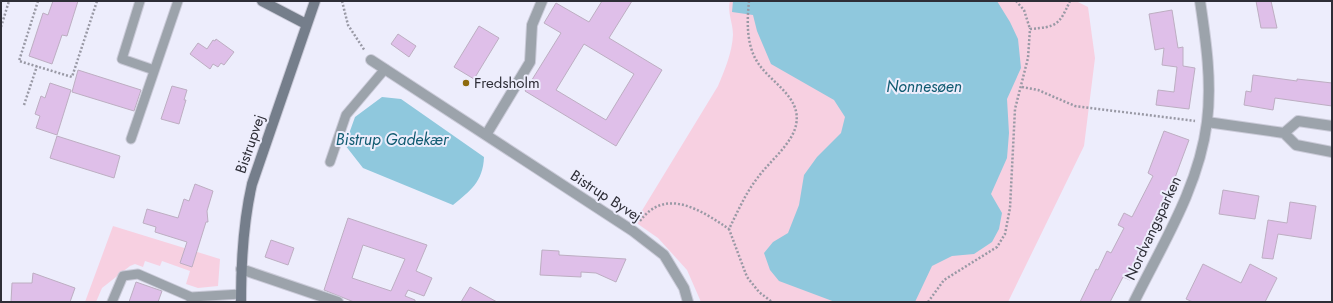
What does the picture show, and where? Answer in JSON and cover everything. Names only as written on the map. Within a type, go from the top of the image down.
[{"type":"main road","points":[[262,1],[306,24]]},
{"type":"main road","name":"Bistrupvej","points":[[241,298],[241,268],[245,213],[252,184],[315,1]]},
{"type":"street","points":[[486,135],[530,62],[532,25],[542,1]]},
{"type":"street","name":"Nordvangsparken","points":[[1137,301],[1181,209],[1196,169],[1207,122],[1208,54],[1200,1]]},
{"type":"street","name":"Bistrup Byvej","points":[[371,60],[633,231],[664,255],[684,288],[688,302]]},
{"type":"street","points":[[1284,133],[1298,121],[1332,126]]},
{"type":"street","points":[[1207,122],[1284,133],[1296,145],[1332,152]]},
{"type":"street","points":[[241,268],[338,302]]},
{"type":"lane","points":[[140,1],[122,59],[154,70]]},
{"type":"lane","points":[[131,139],[178,1]]},
{"type":"lane","points":[[330,162],[346,115],[385,70]]},
{"type":"lane","points":[[112,302],[123,276],[138,274],[191,299],[241,298]]},
{"type":"path","points":[[1,27],[9,1]]},
{"type":"path","points":[[38,1],[19,61],[72,77],[98,1]]},
{"type":"path","points":[[342,1],[348,25],[371,60]]},
{"type":"path","points":[[729,229],[758,176],[791,136],[796,126],[797,119],[797,110],[794,103],[757,62],[749,42],[747,19],[749,1]]},
{"type":"path","points":[[928,302],[944,280],[996,247],[1005,234],[1010,208],[1015,109],[1022,87],[1028,58],[1030,29],[1024,10],[1016,1]]},
{"type":"path","points":[[1030,29],[1050,28],[1058,23],[1064,15],[1070,1]]},
{"type":"path","points":[[24,105],[37,66]]},
{"type":"path","points":[[1022,87],[1038,90],[1075,106],[1207,122]]},
{"type":"path","points":[[633,231],[648,211],[666,204],[677,203],[701,211],[729,229],[747,277],[759,292],[772,302]]},
{"type":"shaded area","points":[[730,1],[1076,1],[1088,7],[1095,58],[1084,146],[1008,302],[701,302],[687,270],[658,238],[635,222],[718,86],[728,61],[733,35],[729,9]]},
{"type":"shaded area","points":[[113,226],[220,259],[218,286],[198,288],[186,284],[190,271],[162,261],[160,266],[145,261],[143,267],[135,264],[130,266],[102,288],[96,302],[85,302]]},
{"type":"water","name":"Nonnesøen","points":[[733,1],[997,1],[1010,22],[1018,39],[1021,68],[1007,99],[1009,133],[1007,158],[991,194],[1002,213],[999,229],[992,242],[974,254],[952,256],[932,266],[915,302],[835,302],[779,281],[770,270],[764,253],[773,242],[788,233],[799,205],[804,175],[817,157],[841,133],[845,117],[834,100],[771,64],[757,31],[753,15],[732,12]]},
{"type":"water","name":"Bistrup Gadekær","points":[[382,97],[401,99],[484,157],[483,166],[478,179],[470,190],[453,205],[363,168],[345,145],[355,117]]},
{"type":"building","points":[[53,1],[78,1],[67,36],[62,35],[52,64],[29,56],[43,13],[48,15]]},
{"type":"building","points":[[602,1],[632,1],[609,38],[662,70],[616,146],[525,91],[561,33],[544,23],[556,3],[589,22]],"holes":[[[584,44],[634,74],[606,120],[556,90]]]},
{"type":"building","points":[[1256,1],[1271,1],[1277,28],[1261,28]]},
{"type":"building","points":[[1172,10],[1178,48],[1183,47],[1183,66],[1195,68],[1189,109],[1156,105],[1158,90],[1174,92],[1177,67],[1162,65],[1164,48],[1155,50],[1149,14]]},
{"type":"building","points":[[479,26],[499,38],[474,79],[454,67]]},
{"type":"building","points":[[398,34],[416,46],[409,57],[391,44]]},
{"type":"building","points":[[216,39],[234,52],[224,65],[221,63],[218,67],[213,64],[210,69],[190,54],[198,43],[207,49],[213,40],[215,41]]},
{"type":"building","points":[[78,70],[141,90],[134,111],[72,92]]},
{"type":"building","points":[[1253,75],[1297,81],[1297,79],[1332,83],[1332,106],[1275,98],[1273,110],[1244,105],[1246,91],[1251,92]]},
{"type":"building","points":[[50,83],[71,90],[57,135],[36,128],[40,116],[35,114],[41,96],[45,98]]},
{"type":"building","points":[[172,86],[187,90],[184,100],[186,100],[179,124],[161,119]]},
{"type":"building","points":[[1164,131],[1189,140],[1170,191],[1143,244],[1147,246],[1130,280],[1123,277],[1110,302],[1080,302],[1096,269],[1098,270],[1107,251],[1111,253],[1124,228],[1118,225],[1124,213],[1132,217],[1153,176],[1148,173]]},
{"type":"building","points":[[57,136],[120,156],[114,178],[50,158]]},
{"type":"building","points":[[195,184],[213,191],[207,211],[208,222],[206,222],[192,267],[180,263],[187,242],[155,232],[156,227],[143,223],[147,209],[178,218],[184,199],[189,201]]},
{"type":"building","points":[[1223,190],[1259,196],[1255,219],[1219,214]]},
{"type":"building","points":[[1290,202],[1316,206],[1311,239],[1278,234],[1273,259],[1262,258],[1268,220],[1287,223]]},
{"type":"building","points":[[348,218],[427,245],[416,271],[432,278],[424,296],[408,290],[405,296],[415,300],[415,302],[354,302],[324,290]],"holes":[[[363,245],[405,259],[391,291],[352,278]]]},
{"type":"building","points":[[271,240],[294,248],[288,265],[265,257]]},
{"type":"building","points":[[542,250],[559,251],[559,255],[626,259],[616,282],[596,273],[581,272],[581,277],[540,275]]},
{"type":"building","points":[[1203,264],[1241,283],[1250,264],[1277,278],[1265,302],[1193,302],[1186,299]]},
{"type":"building","points":[[33,273],[75,288],[70,302],[11,302],[12,283],[32,283]]},
{"type":"building","points":[[136,282],[162,291],[158,302],[129,302]]},
{"type":"building","points":[[470,287],[497,302],[461,302]]},
{"type":"place","name":"Fredsholm","points":[[466,83]]}]
